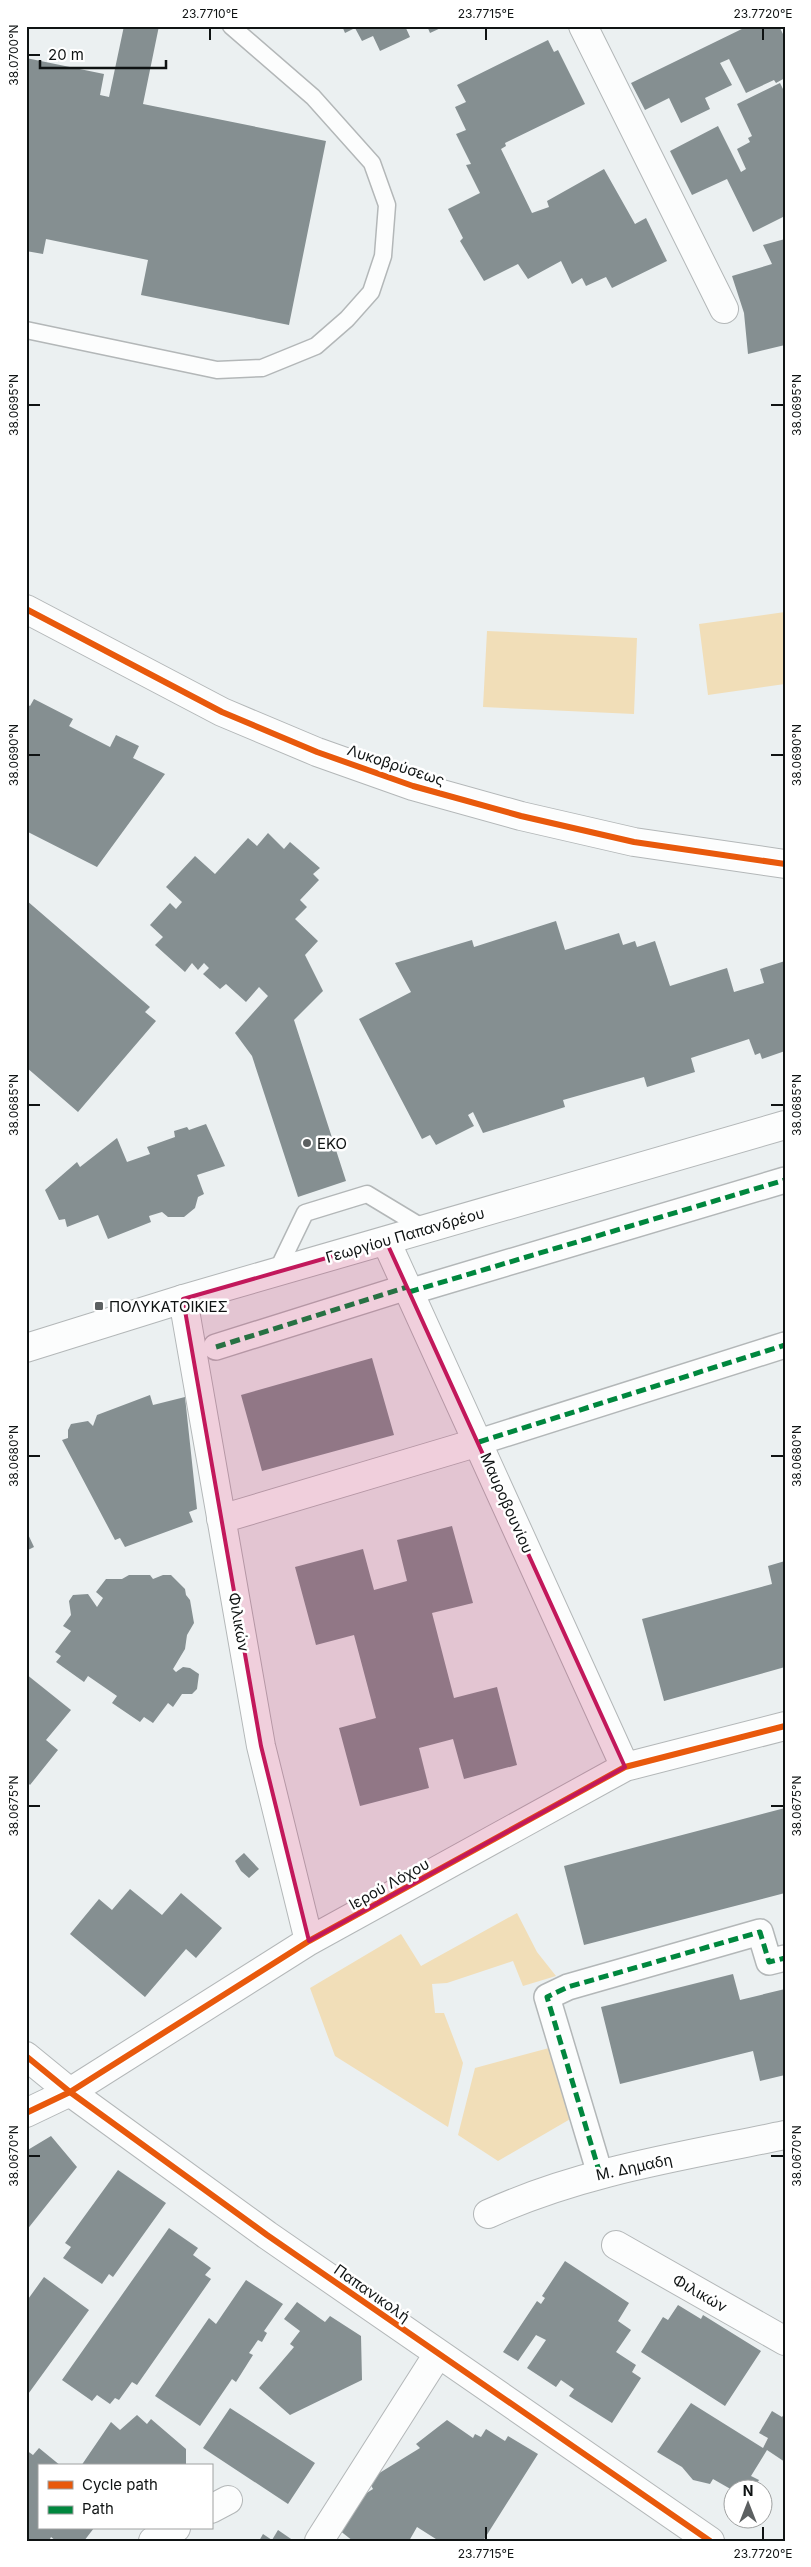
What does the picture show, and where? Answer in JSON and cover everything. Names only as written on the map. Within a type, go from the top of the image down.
[{"type":"street","points":[[583,26],[724,310]]},
{"type":"street","name":"Λυκοβρύσεως","points":[[27,612],[222,712],[317,752],[413,786],[521,816],[634,842],[785,864]]},
{"type":"street","name":"Γεωργίου Παπανδρέου","points":[[26,1348],[277,1271],[785,1125]]},
{"type":"street","points":[[216,1347],[408,1289],[785,1180]]},
{"type":"street","name":"Μαυροβουνίου","points":[[386,1241],[479,1442],[625,1767]]},
{"type":"street","name":"Φιλικών","points":[[183,1299],[261,1746],[309,1941]]},
{"type":"street","points":[[221,1518],[479,1442],[785,1345]]},
{"type":"street","name":"Ιερού Λόχου","points":[[26,2113],[70,2092],[309,1941],[625,1767],[785,1726]]},
{"type":"street","points":[[600,2174],[547,1997],[568,1987],[760,1932],[769,1962],[785,1958]]},
{"type":"street","name":"Παπανικολή","points":[[26,2056],[70,2092],[267,2235],[710,2541]]},
{"type":"street","name":"Μ. Δημαδη","points":[[488,2214],[531,2194],[600,2174],[785,2135]]},
{"type":"street","name":"Φιλικών","points":[[616,2245],[785,2341]]},
{"type":"street","points":[[320,2541],[438,2354]]},
{"type":"street","points":[[153,2541],[172,2530]]},
{"type":"lane","points":[[26,330],[217,370],[262,368],[316,346],[347,319],[371,292],[383,256],[387,205],[372,163],[313,97],[231,26]]},
{"type":"lane","points":[[277,1271],[305,1213],[367,1194],[426,1229]]},
{"type":"highlighted area","points":[[386,1241],[625,1767],[309,1941],[261,1746],[183,1299]]},
{"type":"shaded area","points":[[785,612],[785,684],[708,695],[699,624]]},
{"type":"shaded area","points":[[487,631],[637,638],[634,714],[483,707]]},
{"type":"shaded area","points":[[517,1913],[537,1952],[556,1976],[523,1986],[513,1961],[447,1983],[432,1984],[435,2013],[444,2013],[463,2063],[448,2127],[335,2056],[310,1988],[401,1934],[421,1966]]},
{"type":"shaded area","points":[[549,2048],[572,2118],[498,2161],[458,2135],[475,2068]]},
{"type":"building","points":[[124,26],[159,26],[143,104],[326,141],[289,325],[141,295],[148,260],[46,239],[43,254],[26,251],[26,58],[104,74],[100,95],[109,97]]},
{"type":"building","points":[[342,26],[405,26],[410,37],[380,51],[373,36],[362,41],[355,28],[345,33]]},
{"type":"building","points":[[427,26],[445,26],[430,33]]},
{"type":"building","points":[[748,26],[779,26],[785,38],[785,78],[776,83],[774,80],[746,93],[729,59],[720,63],[732,85],[705,98],[710,109],[681,123],[669,98],[645,110],[631,83]]},
{"type":"building","points":[[548,40],[554,52],[558,50],[585,104],[505,143],[506,146],[501,149],[532,213],[549,207],[547,201],[604,169],[635,224],[646,218],[667,261],[612,288],[606,277],[586,286],[582,278],[572,284],[561,261],[528,279],[518,264],[484,281],[460,241],[463,238],[448,209],[480,193],[466,165],[471,164],[456,134],[466,130],[455,107],[466,102],[457,85]]},
{"type":"building","points":[[780,83],[785,93],[785,216],[753,232],[727,179],[692,195],[670,151],[718,126],[741,172],[746,169],[737,149],[750,142],[748,138],[752,136],[737,104]]},
{"type":"building","points":[[785,239],[785,345],[748,354],[744,313],[732,276],[772,264],[763,245]]},
{"type":"building","points":[[34,699],[73,719],[69,726],[110,747],[116,735],[139,746],[133,758],[165,774],[97,867],[26,831],[26,704],[30,706]]},
{"type":"building","points":[[268,833],[284,849],[290,842],[320,868],[313,874],[319,880],[300,900],[307,907],[295,919],[318,941],[305,955],[323,991],[294,1020],[346,1181],[298,1197],[252,1056],[235,1033],[268,996],[259,987],[246,1002],[226,984],[220,989],[203,974],[209,968],[204,963],[198,970],[192,963],[185,972],[155,945],[163,937],[150,925],[170,903],[176,909],[182,902],[166,887],[195,856],[215,874],[248,838],[257,846]]},
{"type":"building","points":[[26,900],[150,1007],[145,1012],[156,1021],[78,1112],[26,1067]]},
{"type":"building","points":[[556,921],[565,950],[619,933],[623,945],[635,941],[637,947],[655,941],[670,986],[727,968],[734,992],[764,983],[760,969],[785,961],[785,1051],[762,1059],[760,1053],[755,1055],[749,1039],[691,1058],[695,1072],[647,1087],[644,1077],[563,1100],[565,1107],[483,1133],[473,1112],[468,1115],[474,1126],[436,1145],[430,1135],[422,1139],[359,1019],[411,992],[395,963],[472,940],[474,947]]},
{"type":"building","points":[[206,1124],[225,1166],[197,1175],[204,1194],[198,1197],[195,1208],[184,1217],[168,1217],[162,1212],[149,1216],[151,1222],[108,1239],[98,1215],[67,1227],[65,1219],[59,1220],[45,1190],[77,1162],[80,1167],[117,1138],[127,1162],[150,1154],[147,1147],[175,1137],[174,1131],[187,1127],[189,1130]]},
{"type":"building","points":[[372,1358],[394,1435],[262,1471],[241,1395]]},
{"type":"building","points":[[150,1395],[153,1405],[185,1397],[197,1509],[189,1512],[193,1522],[125,1547],[120,1538],[115,1540],[62,1440],[68,1438],[68,1430],[71,1424],[88,1421],[93,1426],[97,1415]]},
{"type":"building","points":[[452,1526],[473,1603],[432,1613],[454,1698],[497,1687],[517,1765],[464,1779],[453,1739],[419,1748],[429,1788],[360,1806],[339,1728],[376,1718],[354,1635],[316,1645],[295,1567],[363,1549],[374,1590],[407,1581],[397,1540]]},
{"type":"building","points":[[26,1530],[34,1547],[26,1551]]},
{"type":"building","points":[[785,1561],[785,1667],[664,1701],[642,1619],[772,1584],[768,1566]]},
{"type":"building","points":[[129,1575],[150,1575],[153,1579],[163,1575],[171,1575],[185,1589],[186,1595],[190,1600],[194,1623],[187,1635],[185,1649],[173,1669],[176,1672],[183,1667],[190,1668],[199,1674],[197,1689],[192,1694],[182,1694],[173,1707],[168,1703],[153,1723],[144,1717],[140,1722],[112,1703],[117,1696],[88,1676],[84,1682],[56,1662],[61,1656],[55,1652],[71,1631],[63,1626],[71,1615],[69,1601],[73,1595],[88,1594],[97,1607],[103,1598],[96,1592],[106,1579],[122,1579]]},
{"type":"building","points":[[26,1674],[71,1710],[46,1740],[58,1750],[30,1785],[26,1781]]},
{"type":"building","points":[[785,1808],[785,1893],[584,1945],[564,1866]]},
{"type":"building","points":[[244,1853],[259,1869],[249,1878],[241,1871],[235,1861]]},
{"type":"building","points":[[130,1889],[162,1915],[181,1893],[222,1928],[196,1958],[186,1949],[145,1997],[70,1934],[99,1899],[112,1910]]},
{"type":"building","points":[[733,1974],[740,2000],[785,1989],[785,2075],[760,2081],[753,2051],[620,2084],[601,2007]]},
{"type":"building","points":[[51,2136],[77,2167],[26,2231],[26,2151]]},
{"type":"building","points":[[118,2170],[166,2203],[113,2277],[109,2274],[102,2284],[63,2258],[71,2247],[65,2243]]},
{"type":"building","points":[[169,2228],[198,2248],[193,2255],[211,2268],[205,2275],[211,2279],[137,2385],[132,2382],[119,2400],[115,2398],[110,2404],[97,2395],[92,2401],[62,2380]]},
{"type":"building","points":[[565,2261],[629,2303],[618,2321],[631,2330],[616,2352],[636,2365],[632,2372],[641,2378],[612,2423],[569,2396],[574,2389],[561,2380],[556,2387],[527,2368],[546,2340],[536,2335],[518,2361],[503,2352],[537,2301],[541,2304],[545,2298],[542,2296]]},
{"type":"building","points":[[44,2277],[89,2310],[26,2397],[26,2302]]},
{"type":"building","points":[[246,2280],[283,2304],[264,2331],[267,2333],[262,2342],[258,2340],[249,2353],[253,2355],[236,2382],[232,2379],[200,2426],[155,2396],[209,2318],[216,2324]]},
{"type":"building","points":[[297,2302],[325,2322],[330,2316],[361,2336],[362,2380],[290,2415],[259,2388],[294,2347],[290,2344],[300,2331],[284,2319]]},
{"type":"building","points":[[678,2305],[701,2319],[703,2315],[761,2351],[725,2406],[641,2352],[663,2317],[668,2320]]},
{"type":"building","points":[[691,2403],[763,2448],[768,2438],[759,2433],[772,2411],[782,2417],[785,2413],[785,2462],[767,2450],[751,2476],[759,2480],[724,2480],[724,2485],[713,2479],[710,2484],[693,2480],[682,2467],[657,2452]]},
{"type":"building","points":[[230,2408],[315,2463],[288,2504],[203,2448]]},
{"type":"building","points":[[137,2415],[147,2424],[151,2419],[186,2449],[186,2464],[82,2464],[111,2422],[120,2430]]},
{"type":"building","points":[[447,2420],[473,2438],[475,2434],[481,2437],[486,2429],[505,2441],[508,2436],[538,2454],[483,2541],[439,2541],[417,2527],[409,2541],[353,2541],[339,2530],[357,2499],[373,2489],[368,2480],[420,2448],[416,2444]]},
{"type":"building","points":[[39,2448],[59,2464],[38,2464],[38,2530],[92,2530],[84,2541],[56,2541],[51,2537],[49,2541],[26,2541],[26,2450],[33,2455]]},
{"type":"building","points":[[278,2530],[294,2541],[259,2541],[263,2534],[272,2540]]},
{"type":"marked path","points":[[409,1292],[785,1180]]},
{"type":"marked path","points":[[216,1347],[407,1287]]},
{"type":"marked path","points":[[479,1442],[785,1345]]},
{"type":"marked path","points":[[600,2174],[547,1997],[568,1987],[760,1932],[769,1962],[785,1958]]},
{"type":"cycle path","points":[[26,609],[222,712],[317,752],[413,786],[521,816],[634,842],[785,864]]},
{"type":"cycle path","points":[[26,2113],[70,2092],[309,1941],[625,1767],[785,1726]]},
{"type":"cycle path","points":[[26,2056],[70,2092],[267,2235],[710,2541]]},
{"type":"place","name":"EKO","points":[[307,1143]]},
{"type":"place","name":"ΠΟΛΥΚΑΤΟΙΚΙΕΣ","points":[[99,1306]]}]
